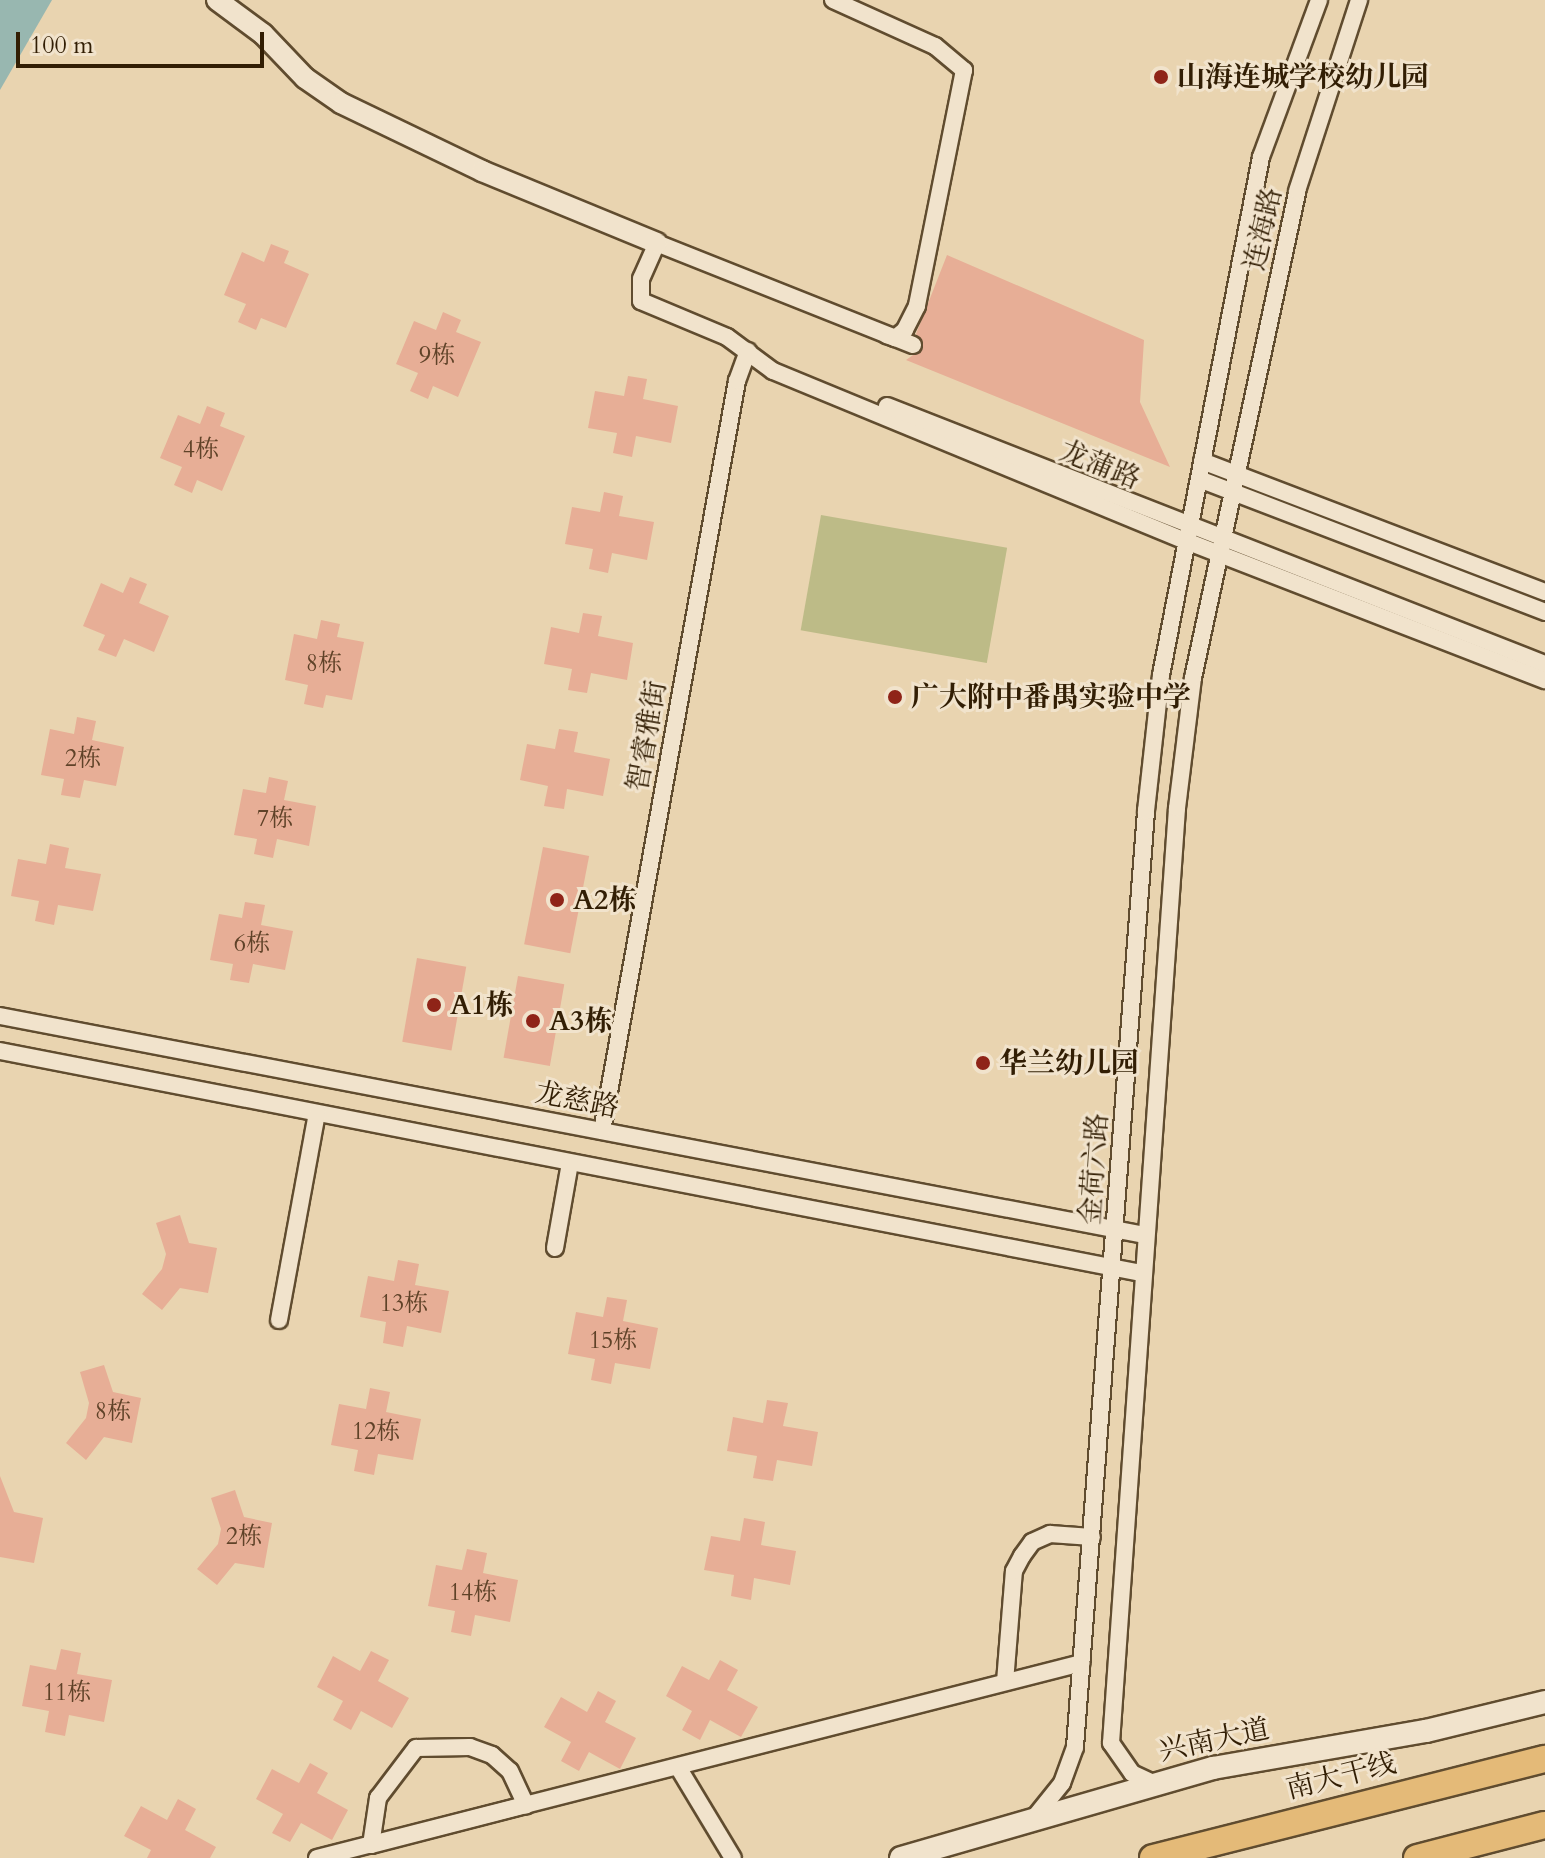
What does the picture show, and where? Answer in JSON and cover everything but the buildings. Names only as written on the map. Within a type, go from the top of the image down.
[{"type":"highway","name":"南大干线","points":[[1153,1858],[1545,1759]]},
{"type":"highway","points":[[1417,1858],[1545,1825]]},
{"type":"main road","name":"兴南大道","points":[[901,1858],[1153,1783],[1426,1731],[1545,1702]]},
{"type":"street","points":[[217,0],[263,34],[305,78],[341,103],[482,171],[913,345]]},
{"type":"street","points":[[833,0],[935,46],[964,70],[917,306],[895,338]]},
{"type":"street","name":"连海路","points":[[1202,461],[1261,157],[1319,0]]},
{"type":"street","name":"连海路","points":[[1237,474],[1297,191],[1359,0]]},
{"type":"street","points":[[648,299],[641,301],[639,291],[666,247]]},
{"type":"street","name":"龙蒲路","points":[[648,299],[748,351],[773,371],[1221,547],[1545,664]]},
{"type":"street","name":"龙蒲路","points":[[648,299],[732,331],[778,362],[1187,534]]},
{"type":"street","name":"智睿雅街","points":[[602,1131],[737,381],[748,351]]},
{"type":"street","points":[[1202,461],[1545,592]]},
{"type":"street","name":"金荷六路","points":[[1030,1822],[1051,1801],[1070,1767],[1082,1663],[1146,811],[1161,675],[1202,461]]},
{"type":"street","name":"金荷六路","points":[[1153,1783],[1132,1773],[1111,1743],[1141,1273],[1177,808],[1193,678],[1237,474]]},
{"type":"street","points":[[1199,479],[1545,612]]},
{"type":"street","name":"龙蒲路","points":[[1221,547],[1545,680]]},
{"type":"street","name":"龙慈路","points":[[0,1016],[1145,1235]]},
{"type":"street","points":[[0,1051],[1141,1273]]},
{"type":"street","points":[[279,1320],[317,1113]]},
{"type":"street","points":[[555,1248],[570,1163]]},
{"type":"street","points":[[1005,1682],[1014,1571],[1022,1556],[1032,1542],[1050,1534],[1092,1537]]},
{"type":"street","points":[[317,1858],[1082,1663]]},
{"type":"street","points":[[371,1845],[378,1798],[416,1748],[470,1747],[492,1755],[510,1771],[526,1805]]},
{"type":"street","points":[[678,1767],[733,1858]]},
{"type":"shaded area","points":[[821,515],[1007,548],[987,663],[801,630]]},
{"type":"water","points":[[0,0],[52,0],[0,90]]},
{"type":"place","name":"山海连城学校幼儿园","points":[[1161,77]]},
{"type":"place","name":"广大附中番禺实验中学","points":[[895,697]]},
{"type":"place","name":"A2栋","points":[[557,900]]},
{"type":"place","name":"A1栋","points":[[434,1005]]},
{"type":"place","name":"A3栋","points":[[533,1021]]},
{"type":"place","name":"华兰幼儿园","points":[[983,1063]]}]
